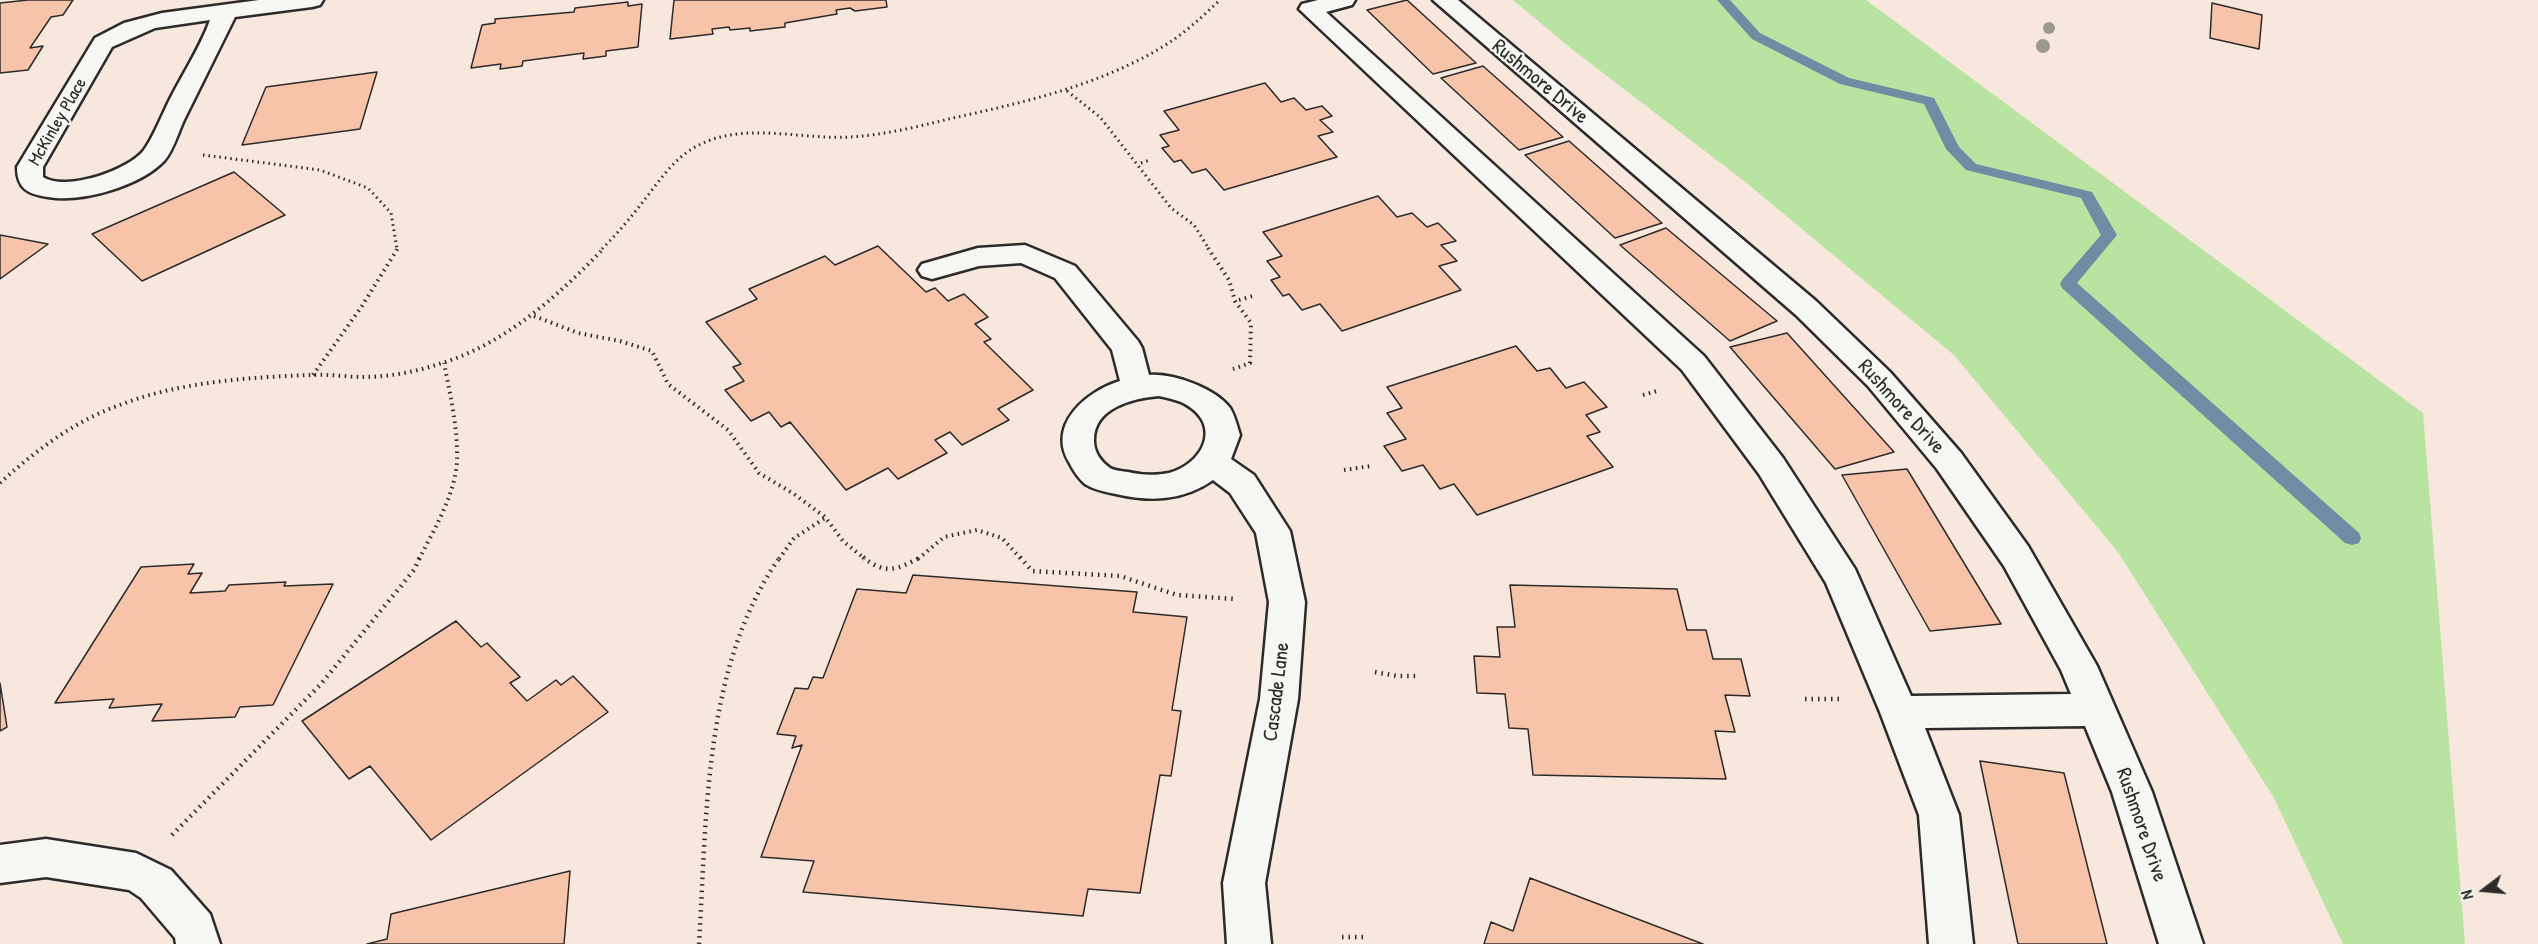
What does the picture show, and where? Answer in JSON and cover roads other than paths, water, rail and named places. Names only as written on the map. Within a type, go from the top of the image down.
[{"type":"street","name":"McKinley Place","points":[[226,11],[154,156],[134,170],[106,183],[75,190],[45,189],[30,180],[30,167],[103,43],[121,32],[148,22],[226,11],[312,0]]},
{"type":"street","points":[[1344,0],[1310,9],[1694,363],[1771,466],[1842,579],[1899,712],[1939,815],[1951,944]]},
{"type":"street","name":"Rushmore Drive","points":[[1444,0],[1806,308],[1879,379],[1949,461],[2016,556],[2078,666],[2132,792],[2181,944]]},
{"type":"street","points":[[932,270],[978,257],[1025,254],[1065,272],[1127,348],[1137,387]]},
{"type":"street","points":[[1160,386],[1181,389],[1200,397],[1215,410],[1223,427],[1222,445],[1213,462],[1196,477],[1173,486],[1148,489],[1122,486],[1102,479],[1087,466],[1079,450],[1078,434],[1085,417],[1098,404],[1116,393],[1137,387],[1160,386]]},
{"type":"street","name":"Cascade Lane","points":[[1213,462],[1242,484],[1273,531],[1287,602],[1279,699],[1244,883],[1249,944]]},
{"type":"street","points":[[1899,712],[2097,710]]},
{"type":"street","points":[[0,864],[45,858],[136,872],[156,884],[195,929],[198,944]]},
{"type":"waterway","points":[[1723,0],[1756,36],[1845,81],[1929,101],[1953,149],[1971,167],[2087,195],[2109,235],[2068,284],[2352,538]]}]
